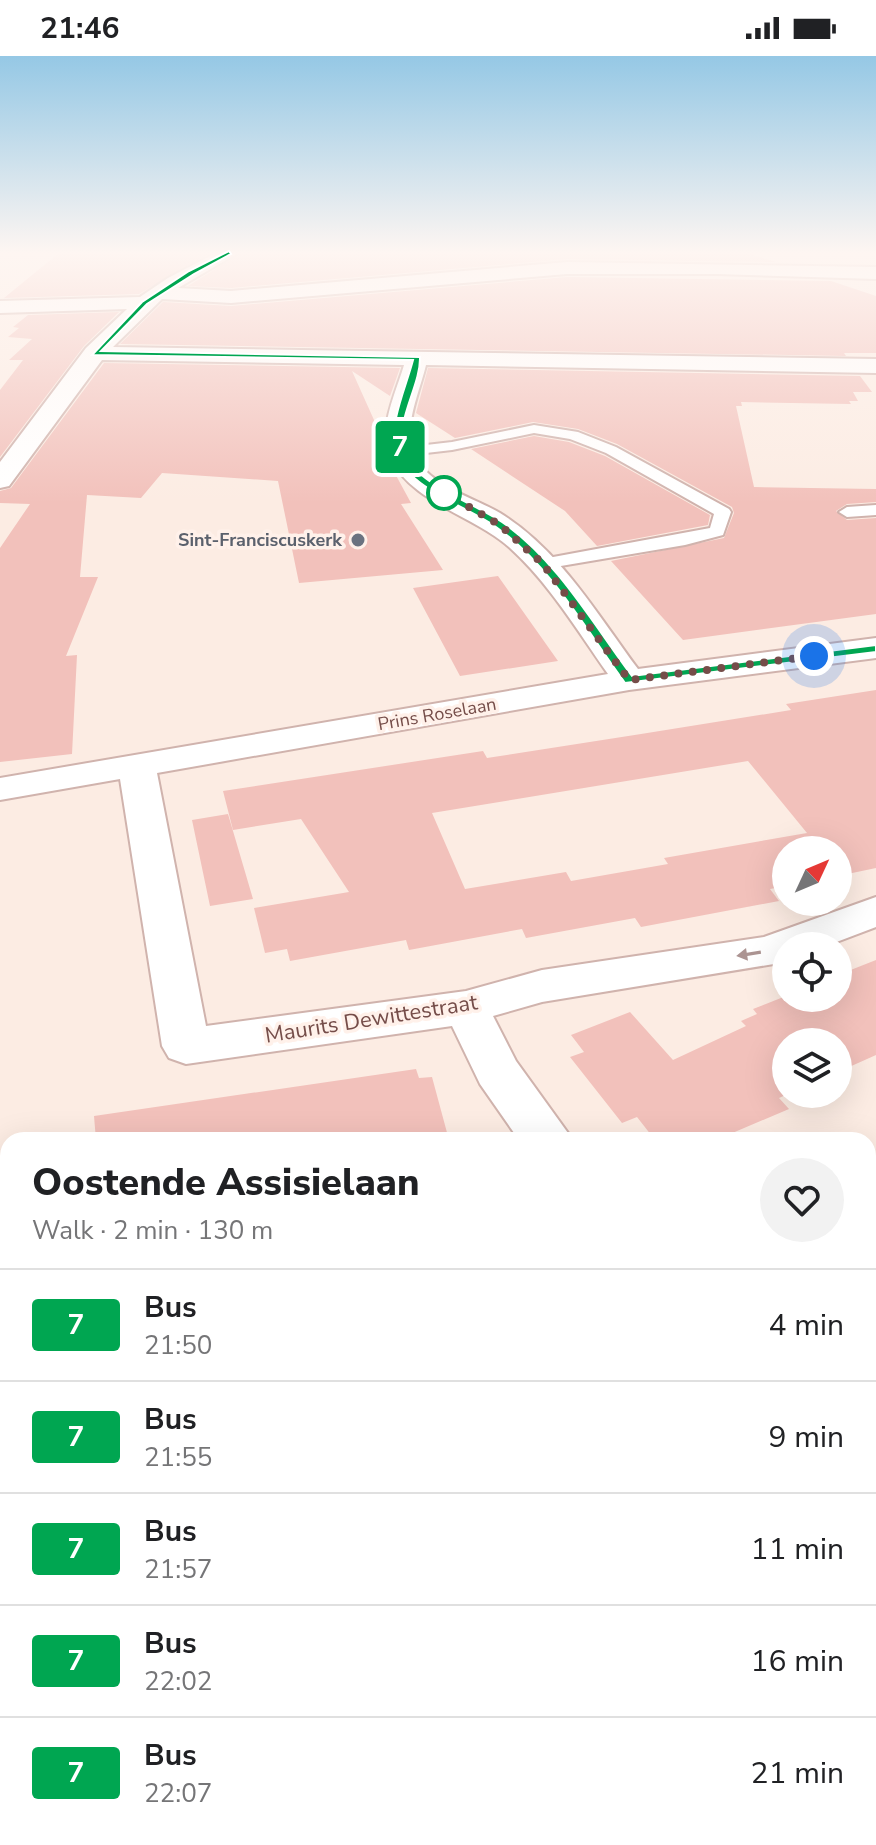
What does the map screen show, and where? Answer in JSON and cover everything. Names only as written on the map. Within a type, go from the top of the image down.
[{"type":"street","points":[[1,479],[94,353],[111,336]]},
{"type":"street","points":[[94,353],[876,366]]},
{"type":"street","points":[[417,358],[400,424],[400,452],[417,477],[500,525],[543,564],[629,680]]},
{"type":"street","name":"Prins Roselaan","points":[[0,789],[629,680],[876,648]]},
{"type":"street","name":"Maurits Dewittestraat","points":[[137,767],[186,1046],[466,1007],[542,986],[770,951],[876,911]]},
{"type":"street","points":[[466,1007],[497,1071],[541,1132]]},
{"type":"lane","points":[[400,452],[452,446],[534,429],[573,435],[611,450],[723,512],[717,531],[685,540],[543,564]]},
{"type":"lane","points":[[847,512],[876,510]]},
{"type":"building","points":[[94,336],[0,457],[0,390],[23,360],[9,360],[32,339],[8,337]]},
{"type":"building","points":[[128,336],[876,336],[876,353],[844,353],[846,356],[120,344]]},
{"type":"building","points":[[104,363],[400,368],[390,396],[352,371],[383,440],[386,457],[411,503],[401,504],[443,570],[299,583],[278,481],[162,473],[141,498],[87,495],[80,577],[98,577],[66,656],[77,655],[72,754],[0,762],[0,548],[30,504],[0,503],[0,491],[11,488]]},
{"type":"building","points":[[428,368],[860,376],[872,392],[853,392],[858,401],[849,401],[851,404],[741,402],[742,406],[736,406],[754,487],[876,489],[876,502],[847,504],[836,511],[847,520],[876,518],[876,614],[683,640],[611,561],[724,538],[734,513],[732,507],[617,444],[578,429],[533,422],[455,438],[416,413]]},
{"type":"building","points":[[534,436],[569,442],[605,456],[710,515],[708,525],[597,546],[565,511],[471,449]]},
{"type":"building","points":[[498,576],[558,661],[460,676],[413,588]]},
{"type":"building","points":[[876,690],[876,868],[852,873],[852,836],[790,836],[807,833],[748,761],[432,813],[465,889],[566,872],[571,881],[668,864],[664,858],[772,839],[772,902],[641,927],[635,918],[526,938],[522,929],[409,950],[406,940],[290,961],[287,949],[265,953],[254,908],[349,892],[301,819],[233,830],[223,791],[483,751],[487,758],[791,710],[786,704]]},
{"type":"building","points":[[228,814],[253,899],[210,906],[192,820]]},
{"type":"building","points":[[876,960],[876,1055],[852,1066],[852,1028],[772,1028],[772,1108],[789,1109],[735,1132],[649,1132],[637,1117],[622,1123],[570,1057],[584,1052],[571,1035],[630,1012],[673,1060],[746,1026],[741,1021],[757,1014],[753,1009],[772,1002],[772,1012],[852,1012],[852,969]]},
{"type":"building","points":[[416,1069],[419,1078],[432,1077],[447,1132],[95,1132],[94,1116]]},
{"type":"bus line","name":"7","points":[[111,336],[94,353],[417,358],[400,424],[400,452],[417,477],[500,525],[543,564],[629,680],[876,648]]},
{"type":"place","name":"Sint-Franciscuskerk","points":[[358,540]]},
{"type":"route","points":[[444,493],[438,489],[500,525],[543,564],[629,680],[814,656]]}]
